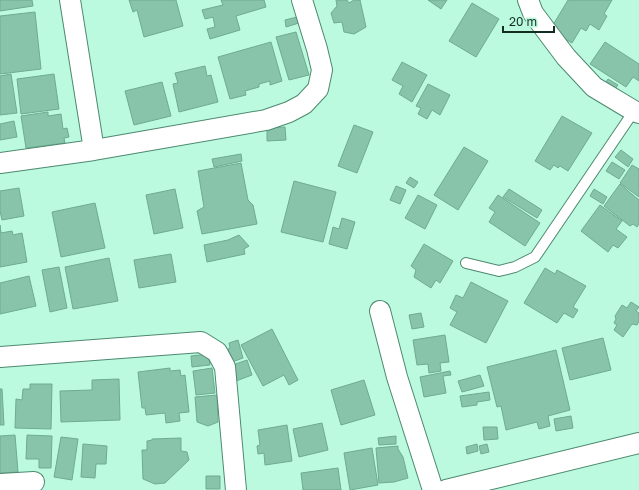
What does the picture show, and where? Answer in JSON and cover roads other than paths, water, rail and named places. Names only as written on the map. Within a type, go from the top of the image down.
[{"type":"street","points":[[70,0],[94,150]]},
{"type":"street","points":[[0,164],[94,150],[266,120],[289,112],[304,104],[318,89],[322,70],[302,0]]},
{"type":"street","points":[[528,0],[534,13],[566,57],[594,87],[636,112]]},
{"type":"street","points":[[380,311],[397,377],[433,490]]},
{"type":"street","points":[[0,357],[201,342],[217,352],[225,367],[236,490]]},
{"type":"street","points":[[446,490],[639,443]]},
{"type":"street","points":[[0,484],[34,482]]},
{"type":"lane","points":[[466,263],[500,271],[515,267],[535,257],[636,112]]}]
